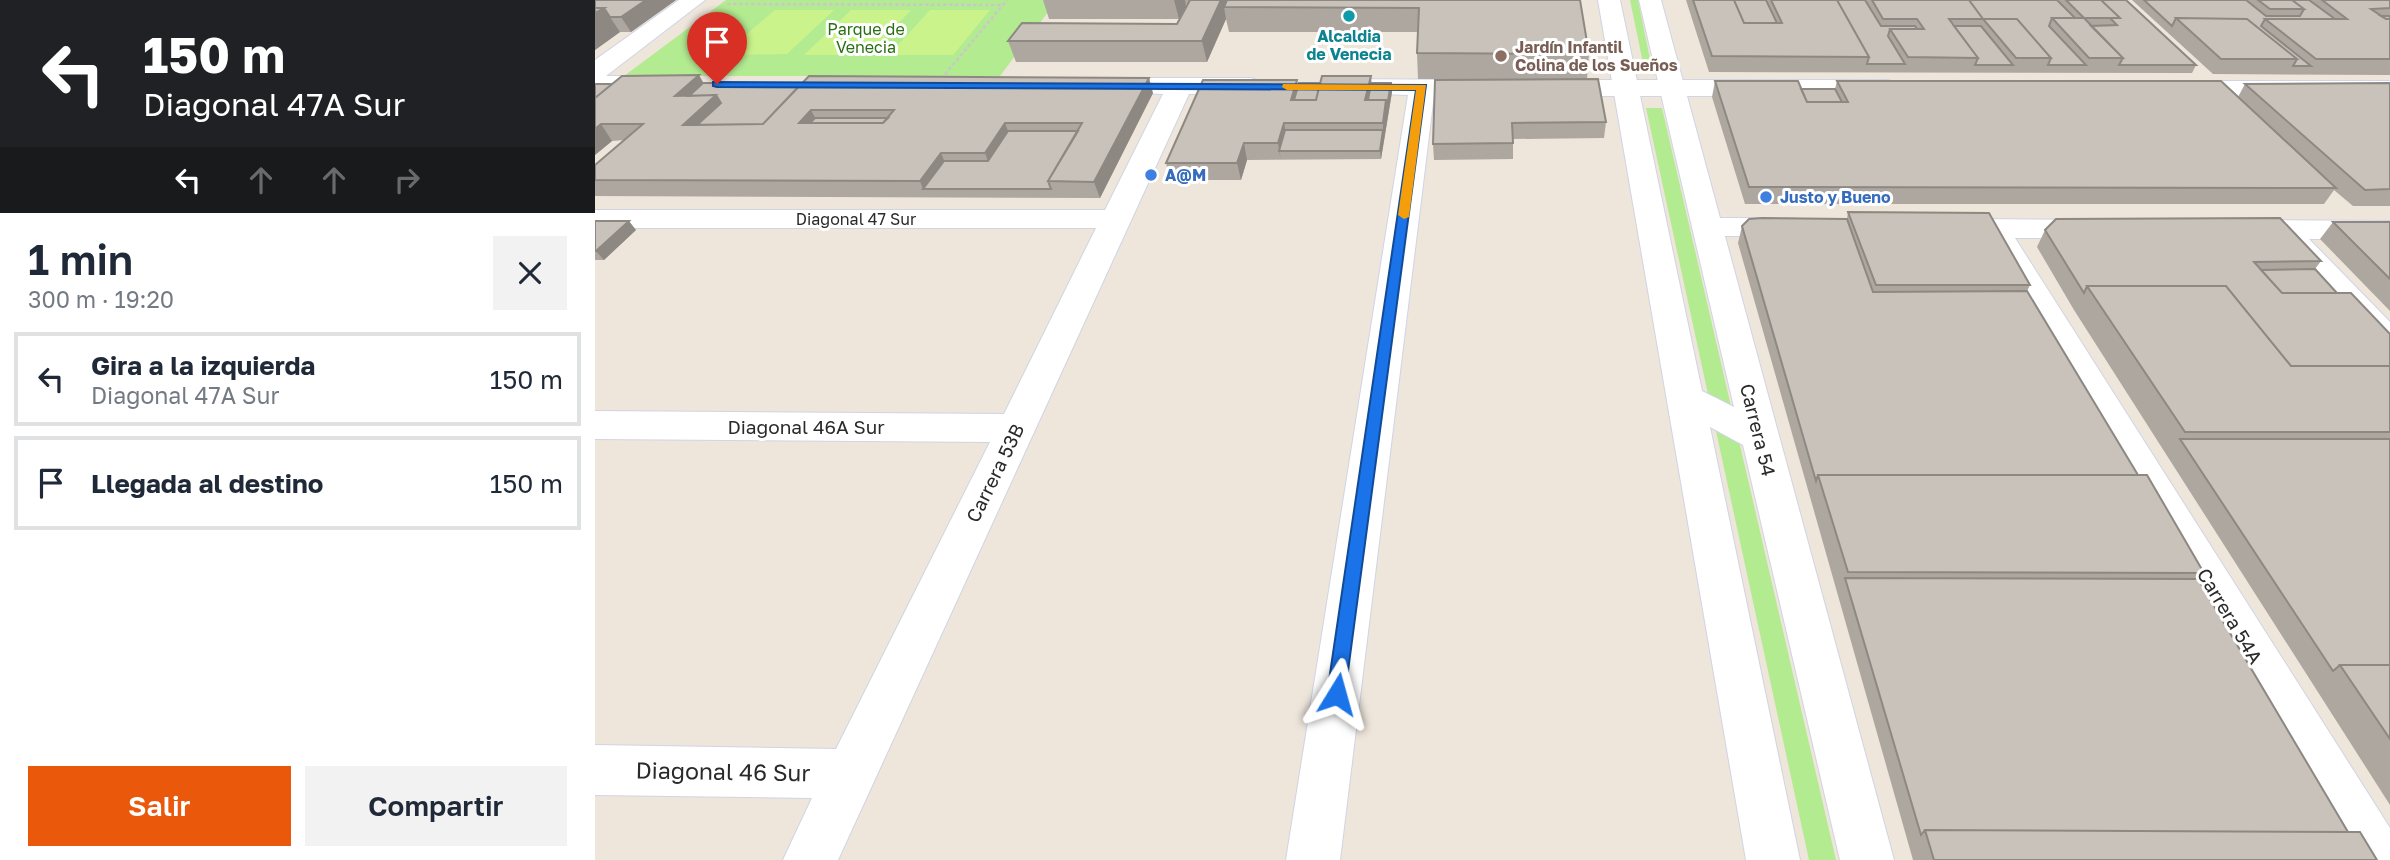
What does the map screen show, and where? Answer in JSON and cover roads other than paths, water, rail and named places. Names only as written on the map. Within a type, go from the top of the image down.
[{"type":"street","points":[[1609,0],[1773,860]]},
{"type":"street","name":"Carrera 54","points":[[1650,0],[1867,860]]},
{"type":"street","points":[[595,72],[704,2]]},
{"type":"street","points":[[595,83],[689,84]]},
{"type":"street","points":[[1072,86],[1277,87]]},
{"type":"street","name":"Carrera 53B","points":[[810,860],[1180,86]]},
{"type":"street","points":[[1317,87],[1919,88]]},
{"type":"street","points":[[1313,860],[1422,87]]},
{"type":"street","points":[[2153,89],[2390,89]]},
{"type":"street","name":"Diagonal 47 Sur","points":[[595,219],[1117,219]]},
{"type":"street","points":[[1707,227],[1819,227]]},
{"type":"street","points":[[1940,228],[2131,229]]},
{"type":"street","name":"Carrera 54A","points":[[1994,228],[2379,860]]},
{"type":"street","points":[[2213,229],[2390,230]]},
{"type":"street","points":[[2282,229],[2390,343]]},
{"type":"street","points":[[1684,398],[1759,436]]},
{"type":"street","name":"Diagonal 46A Sur","points":[[595,425],[1017,428]]},
{"type":"street","name":"Diagonal 46 Sur","points":[[595,770],[851,774]]},
{"type":"place","name":"Alcaldia de Venecia","points":[[1349,16]]},
{"type":"place","name":"Jardín Infantil Colina de los Sueños","points":[[1501,56]]},
{"type":"place","name":"A@M","points":[[1151,175]]},
{"type":"place","name":"Justo y Bueno","points":[[1766,197]]},
{"type":"park label","name":"Parque de Venecia","points":[[866,38]]}]
